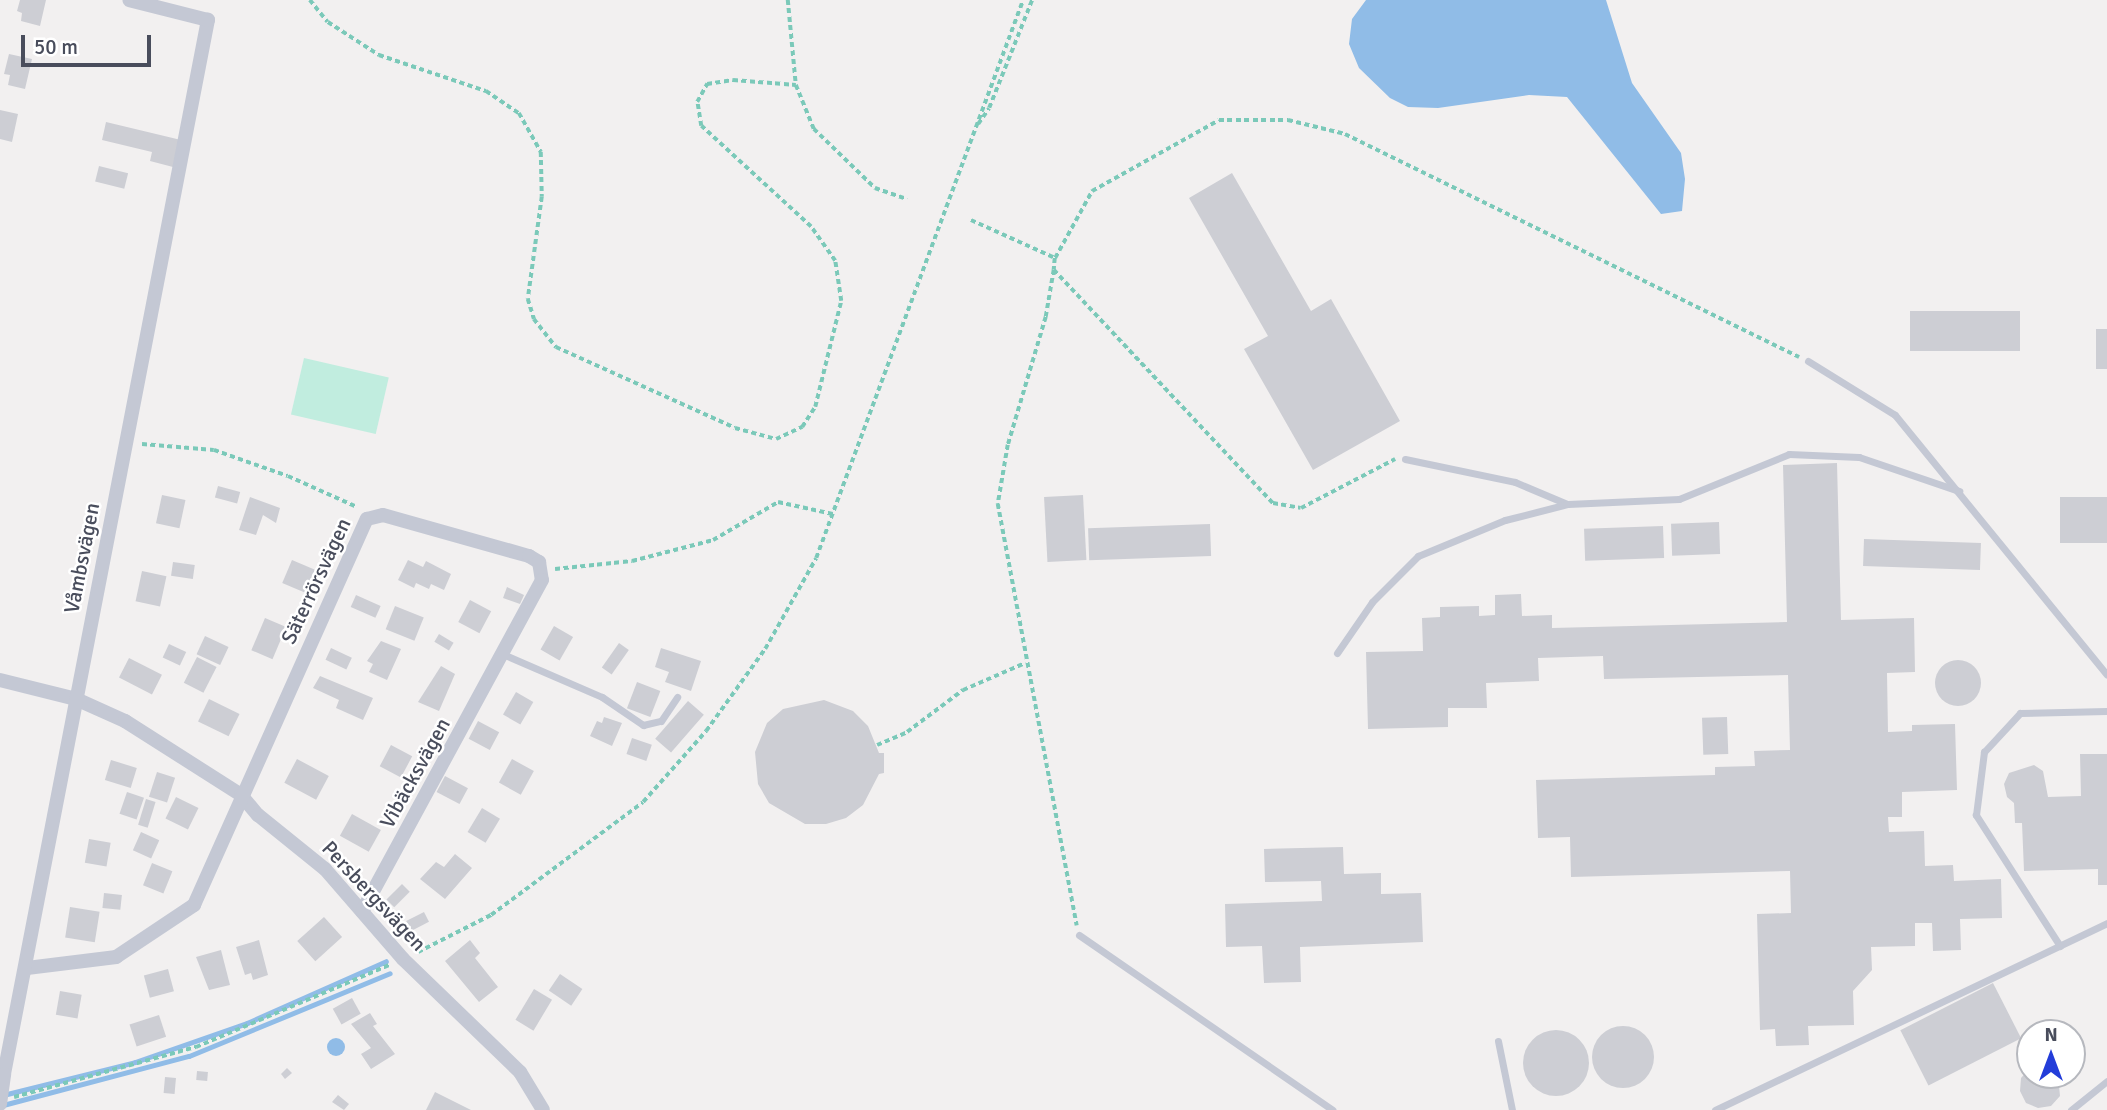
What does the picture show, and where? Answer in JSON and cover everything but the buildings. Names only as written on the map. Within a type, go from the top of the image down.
[{"type":"street","name":"Våmbsvägen","points":[[6,1101],[4,1074],[27,968],[76,699],[208,20],[128,0]]},
{"type":"street","name":"Säterrörsvägen","points":[[27,968],[104,961],[184,916],[194,905],[362,530],[373,515],[529,555],[542,570]]},
{"type":"street","name":"Vibäcksvägen","points":[[362,911],[539,593],[542,570]]},
{"type":"street","name":"Persbergsvägen","points":[[0,680],[76,699],[125,721],[241,795],[258,815],[325,869],[403,959],[520,1072],[543,1110]]},
{"type":"lane","points":[[1808,361],[1895,415],[2107,675]]},
{"type":"lane","points":[[1337,653],[1372,602],[1418,555],[1504,520],[1568,504],[1679,499],[1789,454],[1858,457],[1959,491]]},
{"type":"lane","points":[[1405,459],[1514,482],[1568,504]]},
{"type":"lane","points":[[505,655],[602,697],[643,725],[661,721],[677,697]]},
{"type":"lane","points":[[2060,946],[1976,815],[1984,752],[2020,713],[2107,711]]},
{"type":"lane","points":[[1715,1110],[2107,923]]},
{"type":"lane","points":[[1079,934],[1333,1110]]},
{"type":"lane","points":[[1498,1041],[1512,1110]]},
{"type":"lane","points":[[2071,1110],[2107,1081]]},
{"type":"path","points":[[310,0],[328,22],[379,55],[486,91],[519,113],[541,152],[541,198],[528,299],[534,319],[556,347],[735,428],[776,439],[802,427],[815,407],[841,301],[835,261],[811,227],[701,126],[697,102],[707,84],[733,80],[796,85]]},
{"type":"path","points":[[788,0],[796,85],[814,129],[875,188],[907,199]]},
{"type":"path","points":[[6,1101],[196,1047],[403,959],[491,915],[643,802],[706,731],[765,649],[816,558],[1023,0]]},
{"type":"path","points":[[975,128],[989,108],[1032,0]]},
{"type":"path","points":[[1079,934],[1025,663],[999,504],[1008,445],[1046,317],[1055,258],[1092,191],[1219,120],[1288,120],[1345,134],[1808,361]]},
{"type":"path","points":[[971,220],[1055,258]]},
{"type":"path","points":[[1054,270],[1273,503],[1301,508],[1390,459],[1405,459]]},
{"type":"path","points":[[126,442],[214,450],[288,476],[373,515]]},
{"type":"path","points":[[542,570],[632,561],[713,540],[778,502],[833,514]]},
{"type":"path","points":[[877,745],[907,732],[963,690],[1025,663]]},
{"type":"green space","points":[[304,358],[389,378],[376,434],[291,415]]},
{"type":"water","points":[[1366,0],[1606,0],[1632,83],[1681,153],[1685,179],[1682,211],[1661,214],[1567,97],[1529,95],[1438,108],[1408,107],[1390,98],[1359,68],[1349,44],[1352,19]]},
{"type":"water","points":[[336,1038],[342,1041],[345,1047],[342,1053],[336,1056],[330,1053],[327,1047],[330,1041]]},
{"type":"waterway","points":[[3,1095],[135,1062],[247,1023],[386,961]]},
{"type":"waterway","points":[[3,1105],[189,1056],[390,973]]}]
